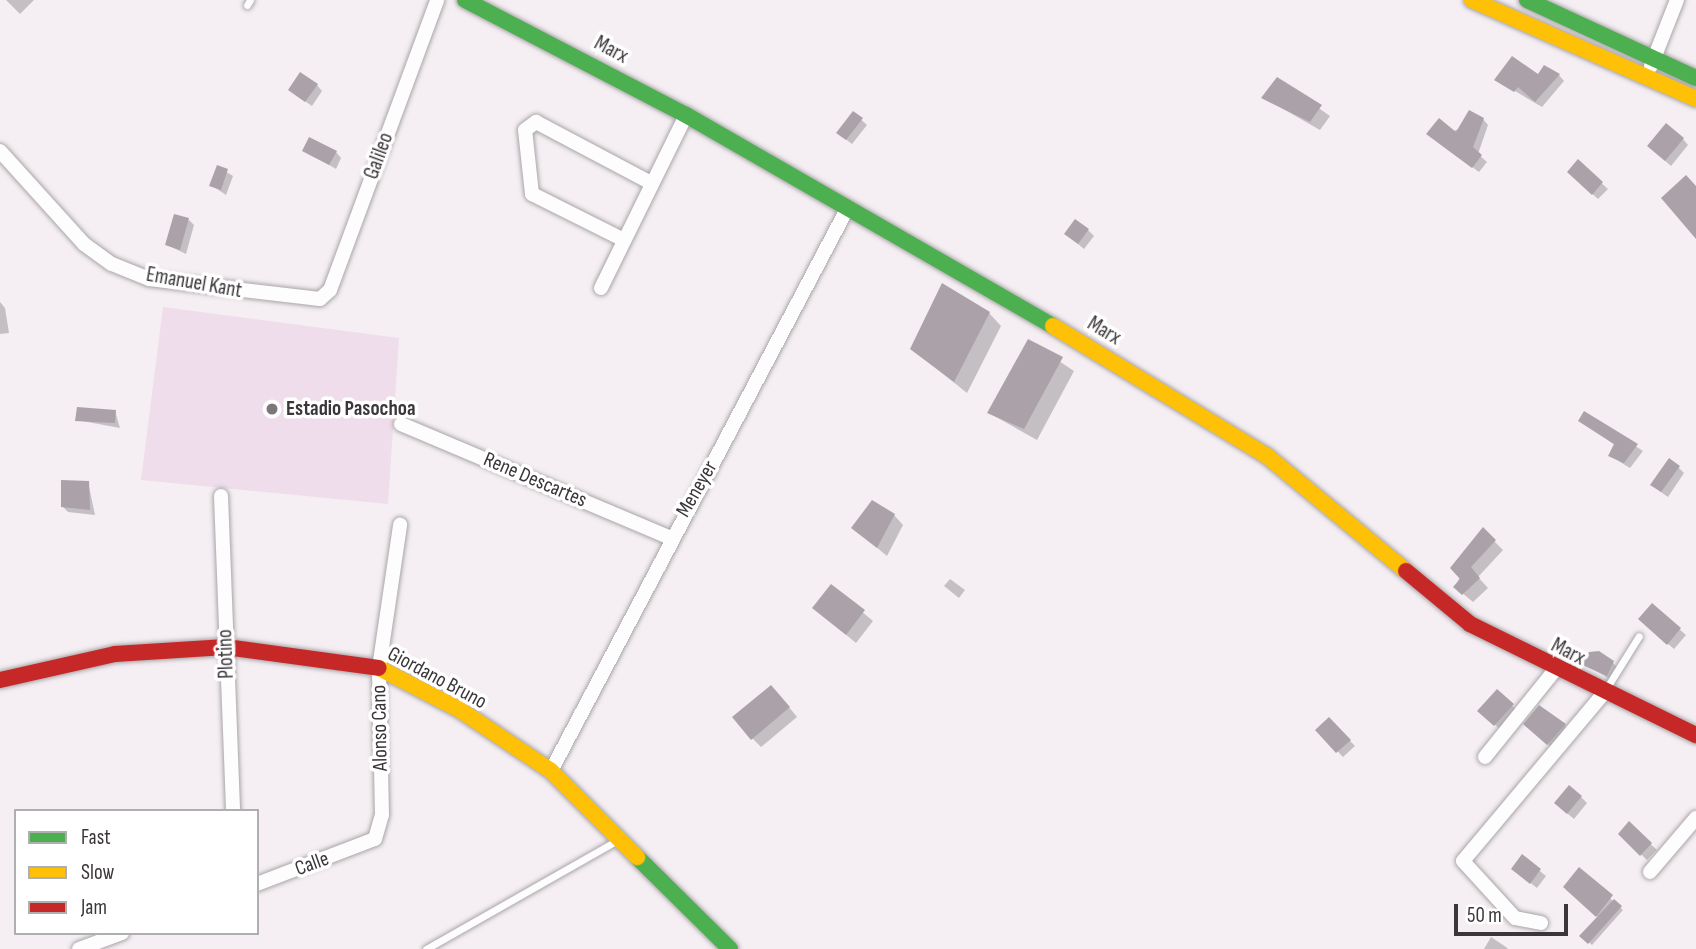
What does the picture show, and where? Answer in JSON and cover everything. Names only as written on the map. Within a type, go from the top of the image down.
[{"type":"street","name":"Galileo","points":[[311,301],[330,290],[437,0]]},
{"type":"street","name":"Marx","points":[[465,0],[686,115],[1248,442],[1470,624],[1555,670],[1696,735]]},
{"type":"street","points":[[1472,0],[1648,74],[1696,99]]},
{"type":"street","points":[[1527,0],[1696,78]]},
{"type":"street","points":[[1648,74],[1677,0]]},
{"type":"street","points":[[601,288],[686,115]]},
{"type":"street","points":[[624,240],[532,194],[525,130],[536,122],[651,183]]},
{"type":"street","name":"Emanuel Kant","points":[[0,151],[83,244],[112,264],[149,279],[311,301]]},
{"type":"street","name":"Meneyer","points":[[551,771],[669,537],[847,209]]},
{"type":"street","name":"Rene Descartes","points":[[401,424],[669,537]]},
{"type":"street","name":"Plotino","points":[[221,496],[233,809]]},
{"type":"street","name":"Alonso Cano","points":[[367,845],[382,815],[379,668],[400,525]]},
{"type":"street","name":"Giordano Bruno","points":[[0,680],[115,654],[226,647],[379,668],[460,710],[551,771],[730,949]]},
{"type":"street","points":[[1485,757],[1555,670]]},
{"type":"street","points":[[1541,923],[1515,918],[1463,861],[1604,693]]},
{"type":"street","points":[[1650,872],[1696,818]]},
{"type":"street","name":"Calle","points":[[259,883],[367,845]]},
{"type":"street","points":[[79,949],[117,935]]},
{"type":"lane","points":[[1604,693],[1639,636]]},
{"type":"lane","points":[[426,949],[619,839]]},
{"type":"shaded area","name":"Estadio Pasochoa","points":[[163,307],[399,338],[388,504],[141,480]]},
{"type":"building","points":[[1512,56],[1538,74],[1544,65],[1560,74],[1535,102],[1518,87],[1514,92],[1494,80]]},
{"type":"building","points":[[300,72],[318,84],[305,102],[288,90]]},
{"type":"building","points":[[1277,77],[1322,105],[1310,122],[1261,98]]},
{"type":"building","points":[[1469,110],[1484,118],[1473,147],[1482,155],[1472,168],[1426,134],[1439,118],[1456,132]]},
{"type":"building","points":[[853,111],[863,118],[846,140],[836,133]]},
{"type":"building","points":[[1666,123],[1684,138],[1665,161],[1647,146]]},
{"type":"building","points":[[309,137],[337,151],[329,165],[302,151]]},
{"type":"building","points":[[1578,159],[1603,182],[1592,195],[1567,172]]},
{"type":"building","points":[[217,165],[228,169],[221,190],[209,186]]},
{"type":"building","points":[[1686,175],[1696,186],[1696,239],[1661,198]]},
{"type":"building","points":[[174,214],[189,218],[180,250],[165,245]]},
{"type":"building","points":[[1075,219],[1089,229],[1078,244],[1064,234]]},
{"type":"building","points":[[942,283],[990,312],[954,382],[910,349]]},
{"type":"building","points":[[1028,339],[1063,357],[1024,429],[987,413]]},
{"type":"building","points":[[77,407],[116,410],[115,423],[75,421]]},
{"type":"building","points":[[1584,411],[1638,444],[1624,463],[1608,456],[1614,444],[1578,421]]},
{"type":"building","points":[[1669,458],[1680,466],[1661,492],[1650,485]]},
{"type":"building","points":[[61,480],[89,481],[90,510],[61,507]]},
{"type":"building","points":[[872,500],[895,514],[877,548],[851,528]]},
{"type":"building","points":[[1483,527],[1496,540],[1471,567],[1480,578],[1462,595],[1453,587],[1460,579],[1450,568]]},
{"type":"building","points":[[831,584],[865,610],[846,635],[812,608]]},
{"type":"building","points":[[1652,603],[1681,628],[1667,645],[1638,619]]},
{"type":"building","points":[[1599,651],[1614,661],[1607,676],[1580,664],[1589,652]]},
{"type":"building","points":[[771,685],[790,707],[751,740],[732,717]]},
{"type":"building","points":[[1497,689],[1514,704],[1494,726],[1477,711]]},
{"type":"building","points":[[1539,705],[1566,724],[1547,745],[1523,724]]},
{"type":"building","points":[[1329,717],[1351,740],[1336,753],[1315,730]]},
{"type":"building","points":[[1569,785],[1582,796],[1567,814],[1554,803]]},
{"type":"building","points":[[1629,821],[1652,843],[1640,856],[1618,834]]},
{"type":"building","points":[[1522,854],[1541,869],[1530,884],[1511,869]]},
{"type":"building","points":[[1579,867],[1613,895],[1596,917],[1563,887]]},
{"type":"building","points":[[1614,899],[1622,906],[1588,944],[1579,936]]},
{"type":"traffic: fast","points":[[465,0],[686,115],[1053,326]]},
{"type":"traffic: fast","points":[[1527,0],[1696,78]]},
{"type":"traffic: fast","points":[[637,857],[730,949]]},
{"type":"traffic: slow","points":[[1472,0],[1696,99]]},
{"type":"traffic: slow","points":[[1053,326],[1267,456],[1406,571]]},
{"type":"traffic: slow","points":[[379,668],[460,710],[551,771],[637,857]]},
{"type":"traffic: jam","points":[[1406,571],[1470,624],[1696,735]]},
{"type":"traffic: jam","points":[[0,680],[115,654],[226,647],[379,668]]},
{"type":"place","name":"Estadio Pasochoa","points":[[272,409]]}]
